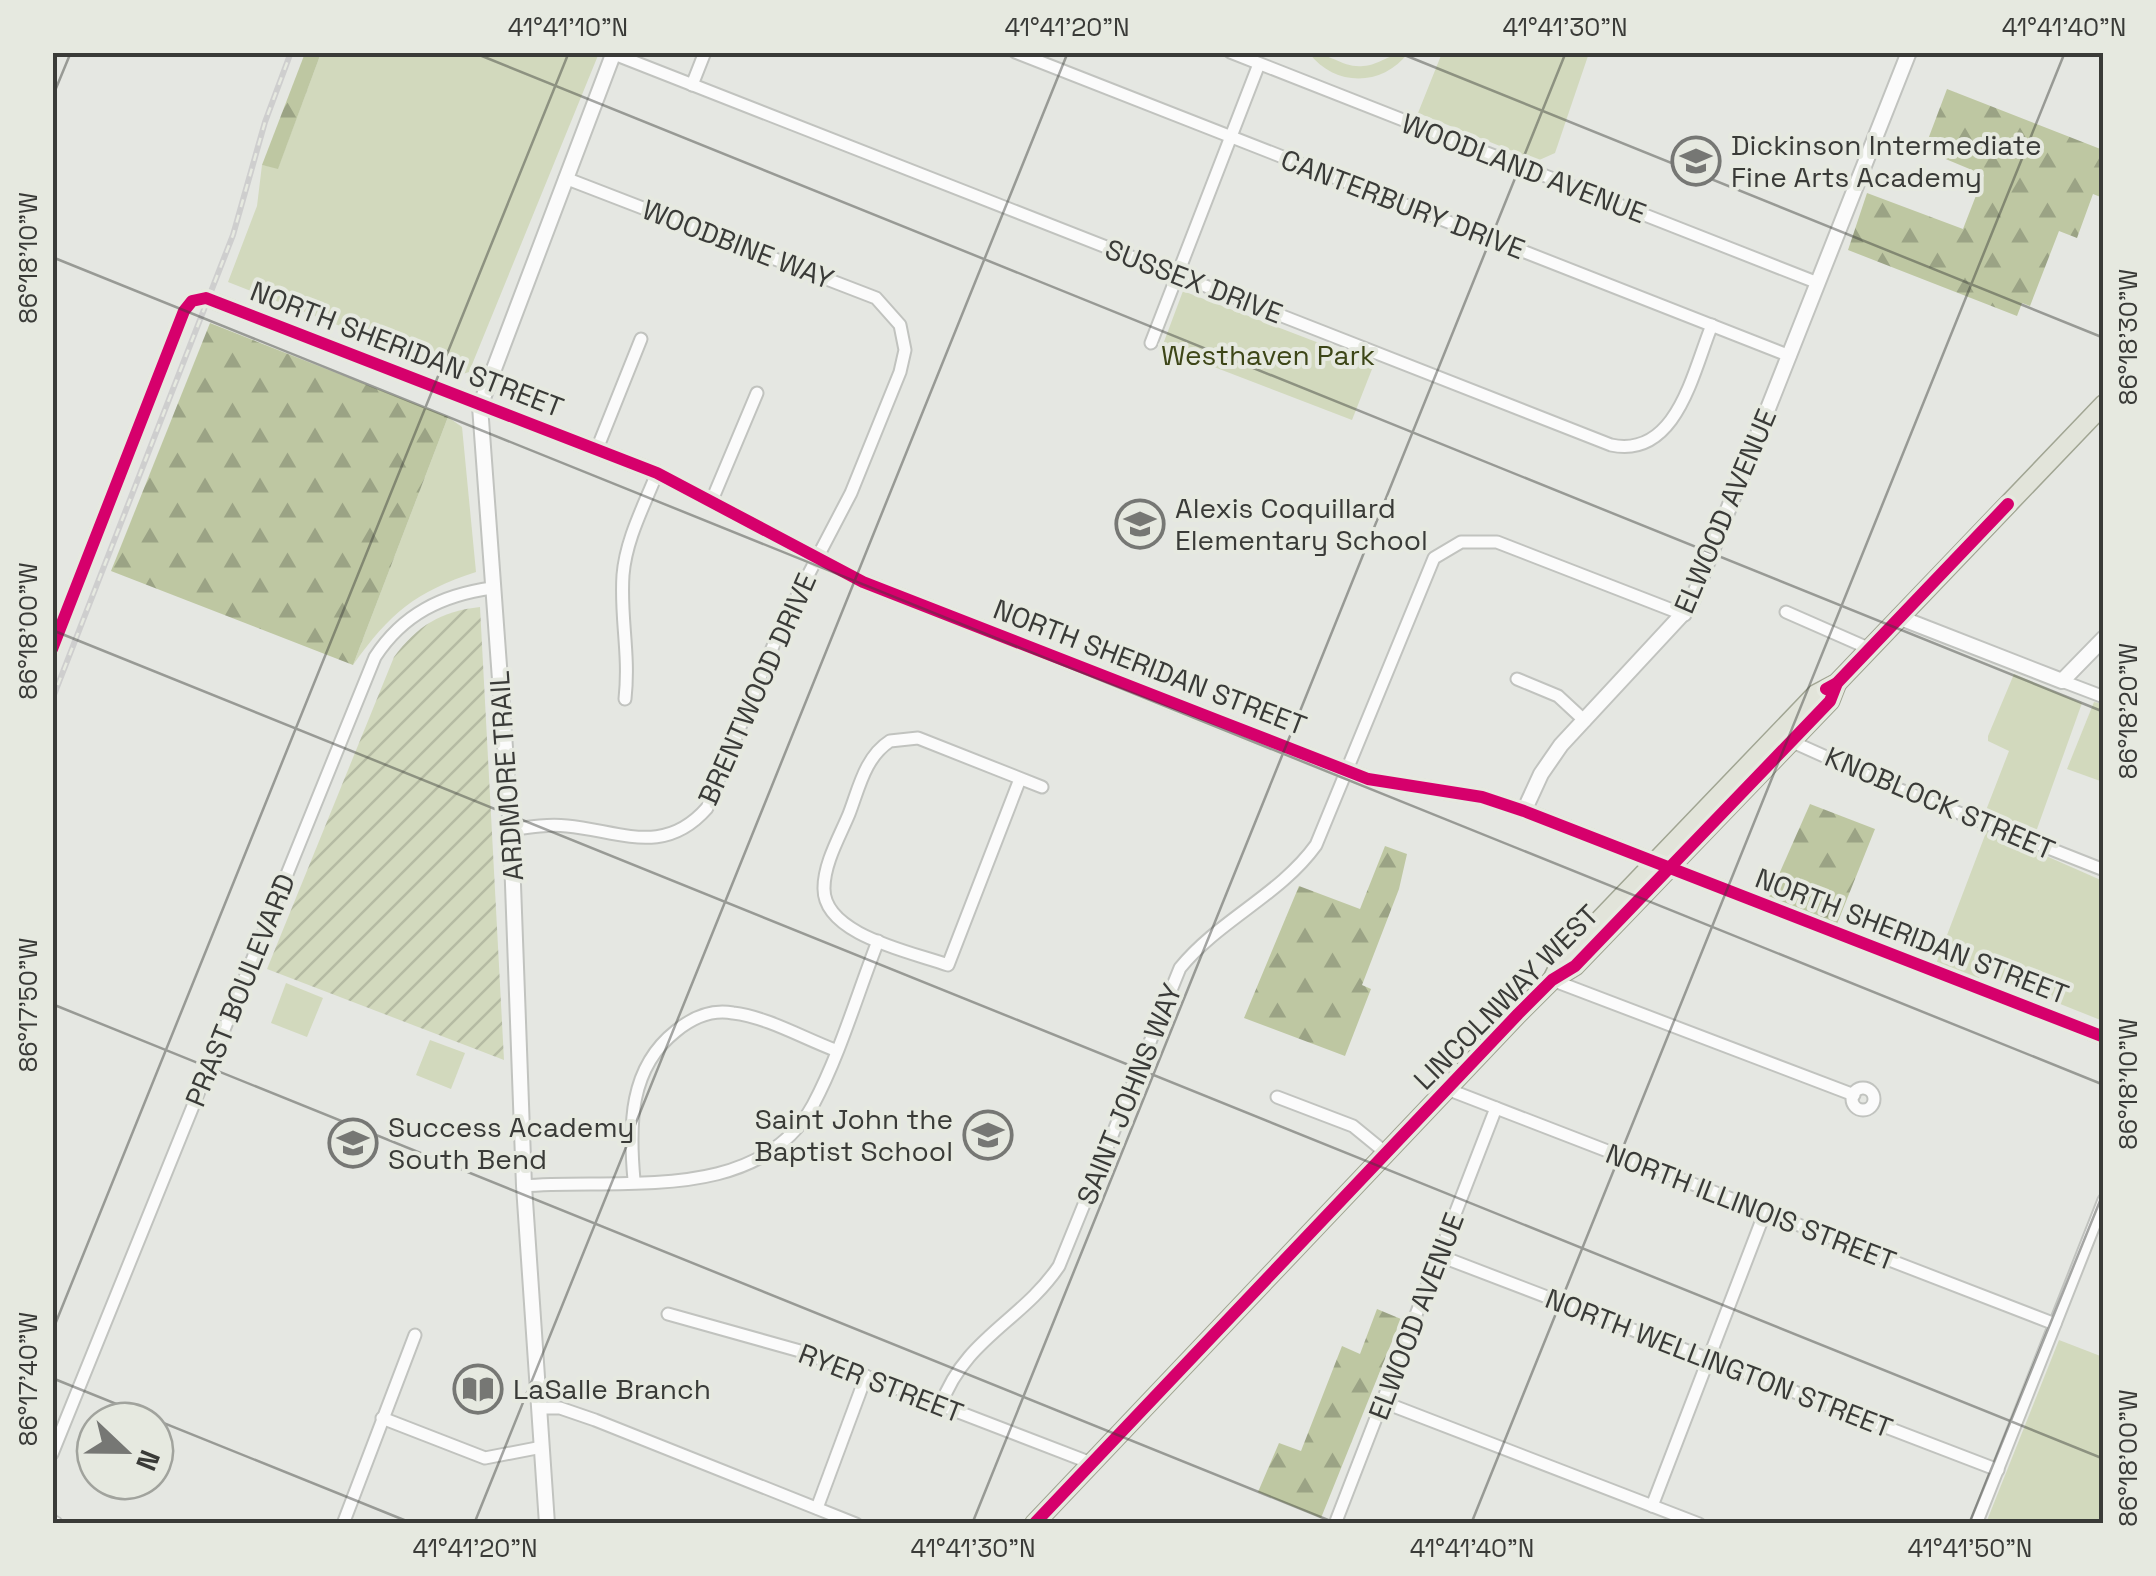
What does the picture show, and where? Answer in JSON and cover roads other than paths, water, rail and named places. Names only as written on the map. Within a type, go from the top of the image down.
[{"type":"main road","name":"LINCOLNWAY WEST","points":[[1034,1524],[1552,980],[1575,966],[1662,866],[1785,738],[1830,701],[1837,683],[1868,648],[2104,404]]},
{"type":"street","points":[[692,84],[705,52]]},
{"type":"street","name":"CANTERBURY DRIVE","points":[[1015,52],[1790,356]]},
{"type":"street","name":"WOODLAND AVENUE","points":[[1230,52],[1818,284]]},
{"type":"street","name":"ELWOOD AVENUE","points":[[1524,811],[1550,759],[1684,615],[1909,52]]},
{"type":"street","name":"SUSSEX DRIVE","points":[[614,53],[1618,446],[1641,446],[1665,431],[1712,325]]},
{"type":"street","name":"ARDMORE TRAIL","points":[[547,1524],[524,1186],[511,830],[480,406],[614,53]]},
{"type":"street","points":[[1151,342],[1232,138],[1257,60]]},
{"type":"street","name":"WOODBINE WAY","points":[[565,178],[865,292],[885,304],[900,325]]},
{"type":"street","name":"NORTH SHERIDAN STREET","points":[[52,649],[184,311],[196,299],[209,299],[658,473],[879,589],[1347,771],[1386,784],[1464,794],[1524,811],[2104,1037]]},
{"type":"street","name":"BRENTWOOD DRIVE","points":[[511,830],[564,826],[628,840],[654,840],[673,834],[698,818],[715,795],[780,629],[851,493],[900,372],[905,350],[900,325]]},
{"type":"street","points":[[598,449],[641,340]]},
{"type":"street","points":[[712,500],[757,394]]},
{"type":"street","points":[[624,699],[629,643],[622,594],[624,562],[658,473]]},
{"type":"street","name":"SAINT JOHNS WAY","points":[[941,1405],[971,1351],[1039,1292],[1059,1266],[1180,968],[1200,946],[1301,864],[1323,832],[1434,558],[1450,546],[1485,540],[1684,615]]},
{"type":"street","name":"PRAST BOULEVARD","points":[[52,1454],[375,657],[401,625],[427,606],[492,588]]},
{"type":"street","points":[[1786,612],[1868,648]]},
{"type":"street","points":[[1898,616],[2104,698]]},
{"type":"street","points":[[2062,681],[2104,638]]},
{"type":"street","points":[[1518,679],[1558,696],[1585,721]]},
{"type":"street","points":[[1020,779],[948,965],[878,941],[839,921],[828,907],[824,888],[874,754],[890,742],[918,738],[1042,787]]},
{"type":"street","name":"KNOBLOCK STREET","points":[[1785,738],[1893,787],[2104,870]]},
{"type":"street","points":[[524,1186],[736,1171],[777,1148],[811,1108],[878,941]]},
{"type":"street","points":[[1552,980],[1854,1095]]},
{"type":"street","points":[[634,1180],[631,1121],[637,1088],[657,1049],[686,1022],[708,1013],[733,1012],[835,1050]]},
{"type":"street","name":"NORTH ILLINOIS STREET","points":[[1447,1089],[2055,1324]]},
{"type":"street","points":[[1276,1097],[1353,1126],[1386,1153]]},
{"type":"street","name":"ELWOOD AVENUE","points":[[1335,1524],[1496,1108]]},
{"type":"street","points":[[1976,1524],[2104,1200]]},
{"type":"street","points":[[1652,1506],[1765,1212]]},
{"type":"street","name":"NORTH WELLINGTON STREET","points":[[1440,1256],[1998,1470]]},
{"type":"street","name":"RYER STREET","points":[[668,1314],[800,1350],[1091,1463]]},
{"type":"street","points":[[343,1524],[415,1335]]},
{"type":"street","points":[[816,1508],[866,1376]]},
{"type":"street","points":[[1383,1402],[1699,1524]]},
{"type":"street","points":[[539,1408],[560,1408],[856,1524]]},
{"type":"street","points":[[382,1418],[485,1458],[542,1447]]},
{"type":"railway","points":[[52,700],[233,235],[265,122],[291,52]]},
{"type":"place","name":"Dickinson Intermediate Fine Arts Academy","points":[[1696,161]]},
{"type":"place","name":"Alexis Coquillard Elementary School","points":[[1140,524]]},
{"type":"place","name":"Saint John the Baptist School","points":[[988,1135]]},
{"type":"place","name":"Success Academy South Bend","points":[[353,1143]]},
{"type":"place","name":"LaSalle Branch","points":[[478,1389]]},
{"type":"park label","name":"Westhaven Park","points":[[1268,355]]}]
